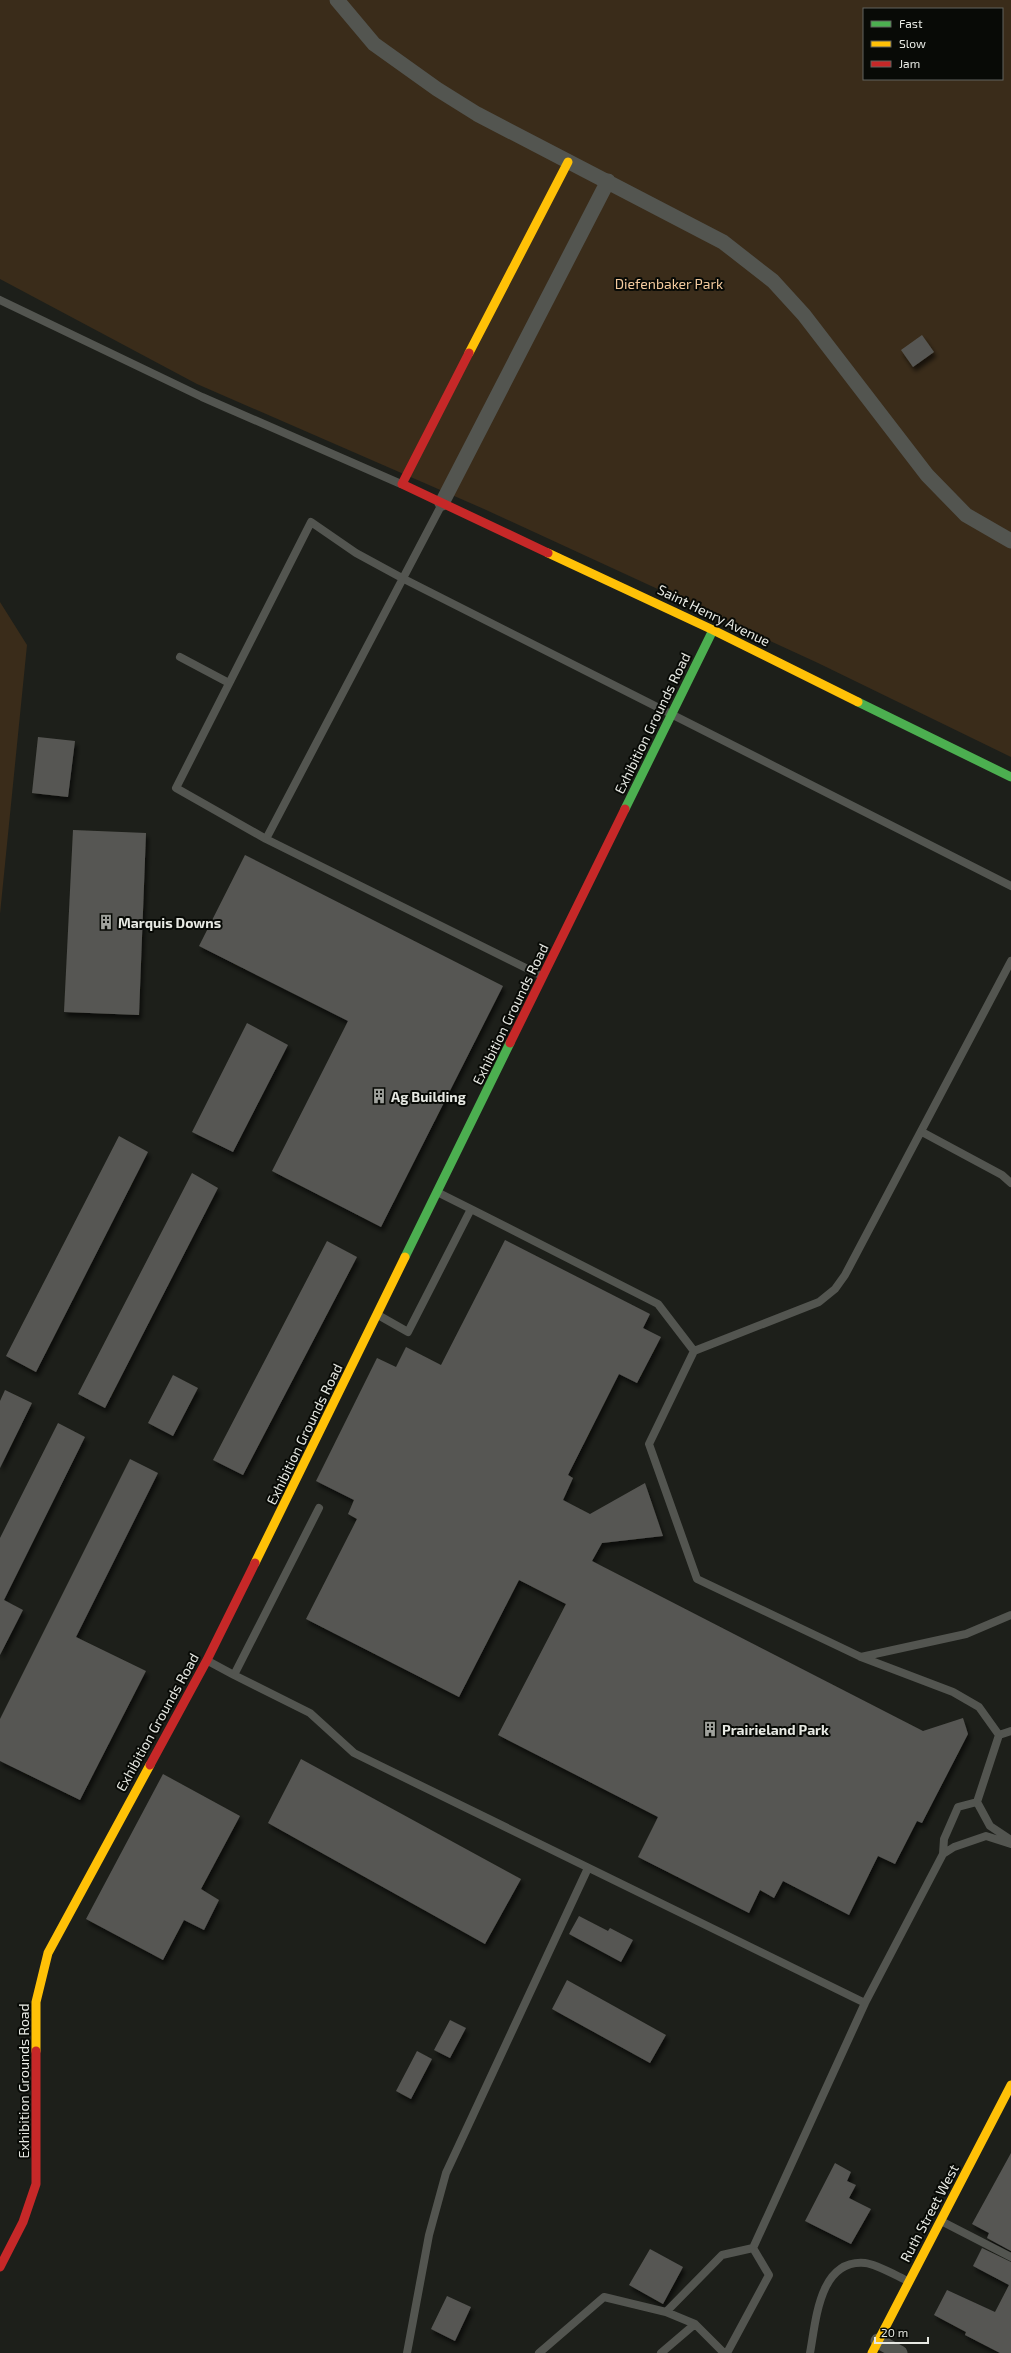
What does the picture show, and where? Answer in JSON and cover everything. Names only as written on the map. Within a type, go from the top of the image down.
[{"type":"street","points":[[336,0],[374,44],[406,68],[477,114],[723,242],[773,281],[804,315],[927,475],[966,515],[1011,542]]},
{"type":"street","points":[[402,484],[568,162]]},
{"type":"street","points":[[442,503],[608,181]]},
{"type":"street","name":"Saint Henry Avenue","points":[[402,484],[713,630],[1011,776]]},
{"type":"street","name":"Exhibition Grounds Road","points":[[0,2267],[23,2222],[36,2184],[36,2002],[48,1953],[207,1660],[378,1315],[436,1192],[544,977],[713,630]]},
{"type":"street","name":"Ruth Street West","points":[[875,2347],[940,2221],[1005,2113],[1011,2085]]},
{"type":"street","points":[[875,2347],[900,2353]]},
{"type":"lane","points":[[0,300],[202,398],[402,484]]},
{"type":"lane","points":[[266,838],[442,503]]},
{"type":"lane","points":[[544,977],[266,838],[176,788],[311,522],[356,554],[402,578],[671,716],[1011,886]]},
{"type":"lane","points":[[180,657],[229,683]]},
{"type":"lane","points":[[999,1735],[979,1707],[953,1692],[861,1658],[697,1579],[650,1444],[694,1351],[819,1302],[835,1289],[845,1275],[922,1132],[1011,961]]},
{"type":"lane","points":[[922,1132],[1002,1175],[1011,1183]]},
{"type":"lane","points":[[436,1192],[658,1304],[694,1351]]},
{"type":"lane","points":[[378,1315],[408,1332],[471,1209]]},
{"type":"lane","points":[[234,1675],[319,1508]]},
{"type":"lane","points":[[861,1658],[966,1634],[1011,1615]]},
{"type":"lane","points":[[207,1660],[310,1713],[354,1753],[865,2003]]},
{"type":"lane","points":[[999,1735],[1011,1731]]},
{"type":"lane","points":[[999,1735],[977,1802],[990,1826],[1011,1840]]},
{"type":"lane","points":[[753,2248],[865,2003],[942,1854],[944,1838],[958,1807],[977,1802]]},
{"type":"lane","points":[[942,1854],[954,1847],[986,1836],[1011,1844]]},
{"type":"lane","points":[[407,2353],[429,2235],[446,2173],[588,1868]]},
{"type":"lane","points":[[940,2221],[1011,2257]]},
{"type":"lane","points":[[666,2312],[722,2255],[753,2248]]},
{"type":"lane","points":[[727,2353],[769,2275],[753,2248]]},
{"type":"lane","points":[[810,2353],[824,2288],[840,2267],[865,2263],[908,2281]]},
{"type":"lane","points":[[539,2353],[604,2297],[666,2312],[695,2324],[724,2353]]},
{"type":"lane","points":[[661,2353],[695,2324]]},
{"type":"green space","name":"Diefenbaker Park","points":[[0,0],[1011,0],[1011,757],[818,663],[484,509],[197,384],[0,279]]},
{"type":"green space","points":[[0,602],[27,645],[0,914]]},
{"type":"building","points":[[922,335],[934,352],[913,367],[901,350]]},
{"type":"building","points":[[38,737],[75,741],[68,797],[32,793]]},
{"type":"building","name":"Marquis Downs","points":[[73,830],[146,833],[139,1015],[64,1012]]},
{"type":"building","name":"Ag Building","points":[[245,855],[503,986],[381,1227],[272,1171],[348,1021],[199,946]]},
{"type":"building","points":[[247,1023],[288,1045],[233,1152],[192,1132]]},
{"type":"building","points":[[119,1136],[148,1152],[36,1372],[6,1356]]},
{"type":"building","points":[[192,1173],[218,1188],[105,1408],[78,1394]]},
{"type":"building","points":[[505,1240],[650,1314],[643,1328],[661,1337],[637,1383],[619,1374],[568,1475],[573,1478],[563,1500],[590,1514],[645,1483],[663,1536],[602,1543],[592,1561],[923,1731],[963,1718],[968,1734],[922,1823],[917,1821],[895,1864],[878,1856],[849,1915],[783,1881],[774,1898],[760,1890],[749,1913],[638,1857],[658,1817],[498,1735],[566,1604],[519,1580],[459,1697],[306,1619],[357,1519],[348,1514],[354,1500],[316,1481],[377,1358],[396,1367],[406,1347],[441,1365]]},
{"type":"building","points":[[327,1241],[357,1257],[243,1475],[213,1460]]},
{"type":"building","points":[[173,1375],[198,1388],[173,1436],[148,1423]]},
{"type":"building","points":[[5,1390],[32,1403],[0,1468],[0,1401]]},
{"type":"building","points":[[58,1423],[85,1437],[4,1600],[23,1610],[0,1655],[0,1538]]},
{"type":"building","points":[[130,1459],[158,1473],[76,1637],[146,1671],[80,1800],[0,1761],[0,1719]]},
{"type":"building","points":[[301,1759],[521,1879],[485,1944],[268,1823]]},
{"type":"building","points":[[163,1774],[240,1816],[201,1889],[219,1900],[204,1930],[184,1920],[163,1960],[86,1919]]},
{"type":"building","points":[[579,1916],[608,1931],[610,1928],[633,1940],[621,1962],[569,1934]]},
{"type":"building","points":[[567,1980],[666,2035],[650,2063],[552,2009]]},
{"type":"building","points":[[450,2020],[466,2028],[450,2058],[434,2050]]},
{"type":"building","points":[[417,2051],[432,2059],[411,2099],[396,2091]]},
{"type":"building","points":[[1011,2153],[1011,2251],[987,2238],[989,2233],[972,2224]]},
{"type":"building","points":[[835,2163],[851,2172],[847,2181],[856,2185],[849,2198],[871,2209],[851,2244],[805,2221]]},
{"type":"building","points":[[982,2248],[1011,2262],[1011,2353],[1000,2353],[965,2335],[966,2332],[934,2315],[947,2290],[995,2312],[1009,2285],[973,2266]]},
{"type":"building","points":[[650,2249],[683,2267],[663,2304],[629,2285]]},
{"type":"building","points":[[447,2296],[471,2307],[455,2341],[431,2329]]},
{"type":"traffic: fast","points":[[625,809],[713,630]]},
{"type":"traffic: fast","points":[[858,702],[1011,777]]},
{"type":"traffic: fast","points":[[405,1257],[510,1043]]},
{"type":"traffic: slow","points":[[469,353],[568,162]]},
{"type":"traffic: slow","points":[[548,553],[713,630],[858,702]]},
{"type":"traffic: slow","points":[[255,1563],[405,1257]]},
{"type":"traffic: slow","points":[[36,2051],[36,2002],[48,1953],[150,1765]]},
{"type":"traffic: slow","points":[[872,2353],[1011,2085]]},
{"type":"traffic: jam","points":[[469,353],[402,484],[548,553]]},
{"type":"traffic: jam","points":[[510,1043],[625,809]]},
{"type":"traffic: jam","points":[[150,1765],[207,1660],[255,1563]]},
{"type":"traffic: jam","points":[[0,2267],[23,2222],[36,2184],[36,2051]]},
{"type":"place","name":"Marquis Downs","points":[[106,922]]},
{"type":"place","name":"Ag Building","points":[[379,1096]]},
{"type":"place","name":"Prairieland Park","points":[[710,1729]]}]
